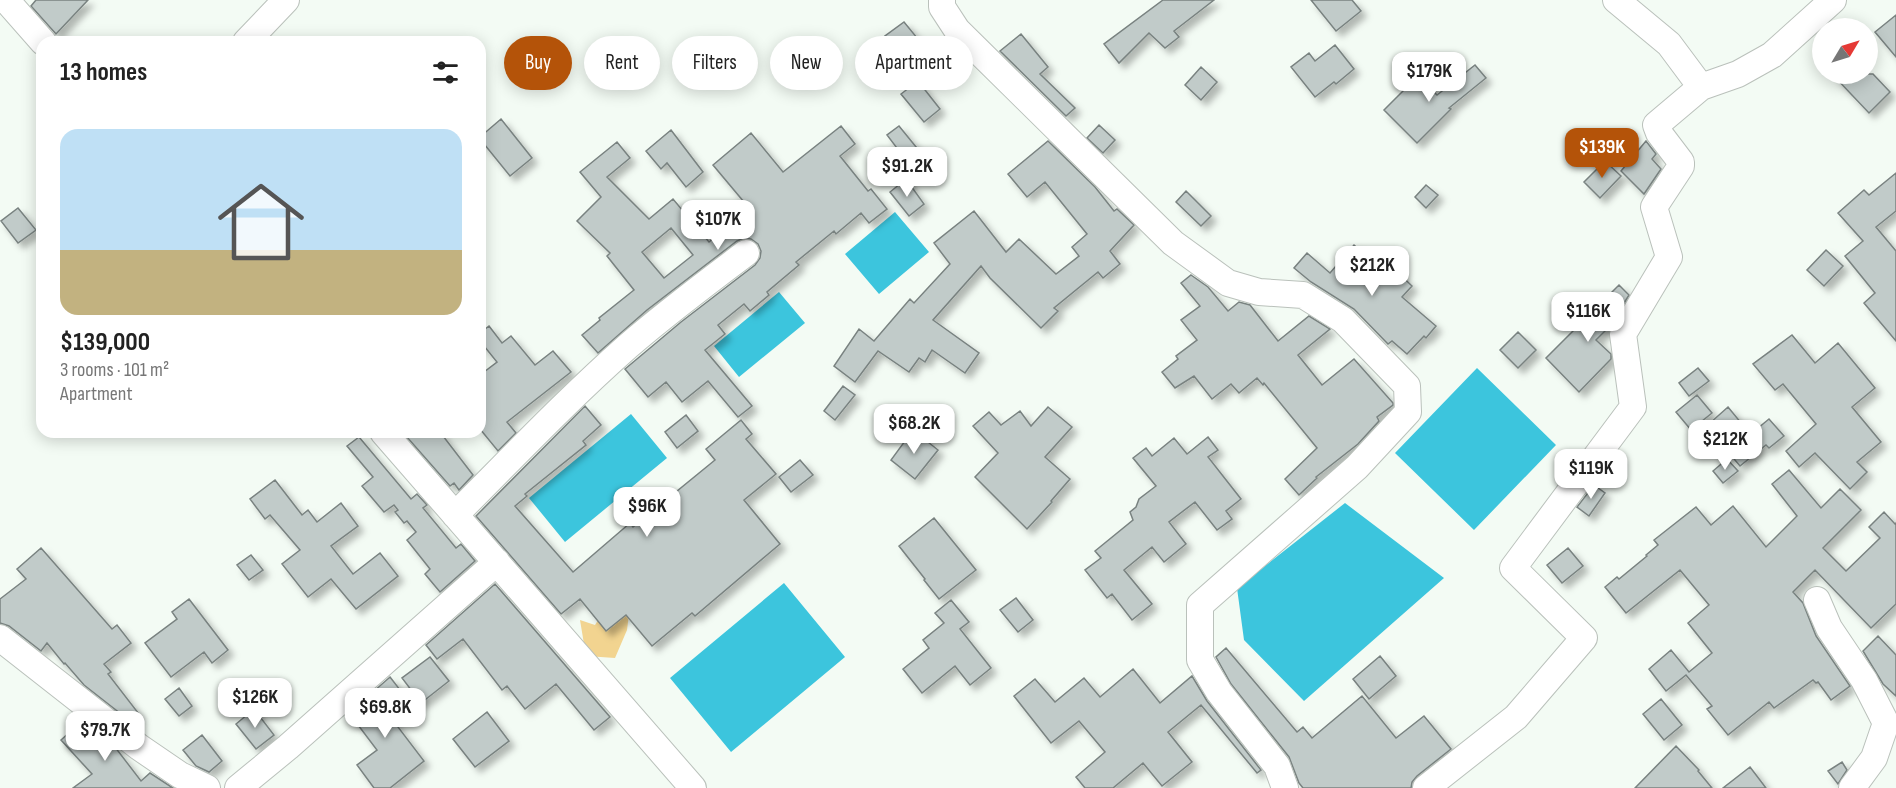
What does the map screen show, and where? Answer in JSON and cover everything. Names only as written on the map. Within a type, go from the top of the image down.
[{"type":"street","points":[[6,0],[38,36]]},
{"type":"street","points":[[252,36],[286,0]]},
{"type":"street","points":[[942,0],[942,7],[957,30],[1173,243],[1228,283],[1259,292],[1303,295],[1343,320],[1407,387],[1408,412],[1357,467],[1200,605],[1200,660],[1219,692],[1277,766],[1285,788]]},
{"type":"street","points":[[1616,0],[1669,44],[1701,87]]},
{"type":"street","points":[[1426,788],[1516,717],[1584,638],[1513,568],[1633,407],[1623,334],[1669,257],[1654,207],[1681,166],[1681,162],[1659,133],[1656,125],[1701,87],[1738,74],[1772,55],[1833,0]]},
{"type":"street","points":[[455,515],[553,417],[628,347],[746,253]]},
{"type":"street","points":[[388,438],[693,788]]},
{"type":"street","points":[[238,788],[288,747],[497,562]]},
{"type":"street","points":[[1817,600],[1829,628],[1864,680],[1886,723],[1874,758],[1852,788]]},
{"type":"street","points":[[0,638],[139,747],[180,775],[207,788]]},
{"type":"shaded area","points":[[612,598],[629,614],[627,630],[615,658],[586,656],[580,620],[595,625]]},
{"type":"water","points":[[895,212],[929,252],[879,294],[845,254]]},
{"type":"water","points":[[779,292],[805,323],[739,377],[714,346]]},
{"type":"water","points":[[1477,368],[1556,445],[1474,530],[1395,453]]},
{"type":"water","points":[[631,414],[667,458],[565,542],[529,498]]},
{"type":"water","points":[[1345,503],[1444,578],[1304,701],[1244,640],[1237,588]]},
{"type":"water","points":[[784,583],[845,657],[731,752],[670,678]]},
{"type":"building","points":[[36,0],[88,0],[56,34],[31,6]]},
{"type":"building","points":[[1163,0],[1214,0],[1174,31],[1179,37],[1165,48],[1149,33],[1119,63],[1104,44]]},
{"type":"building","points":[[1311,0],[1352,0],[1361,11],[1336,31]]},
{"type":"building","points":[[1896,15],[1896,57],[1878,36],[1878,30]]},
{"type":"building","points":[[904,22],[916,36],[885,36]]},
{"type":"building","points":[[1021,34],[1048,67],[1040,74],[1075,108],[1066,116],[1000,51]]},
{"type":"building","points":[[1335,45],[1354,69],[1315,97],[1291,67],[1309,53],[1315,61]]},
{"type":"building","points":[[1475,65],[1486,78],[1449,108],[1451,109],[1417,143],[1384,110],[1418,76],[1437,95]]},
{"type":"building","points":[[1201,67],[1217,82],[1201,100],[1185,85]]},
{"type":"building","points":[[1878,79],[1890,92],[1869,113],[1841,84],[1878,84]]},
{"type":"building","points":[[906,90],[925,90],[940,109],[924,122],[901,94]]},
{"type":"building","points":[[501,119],[532,158],[510,176],[486,146],[486,132]]},
{"type":"building","points":[[1099,125],[1115,140],[1103,153],[1087,138]]},
{"type":"building","points":[[841,126],[855,144],[840,156],[868,191],[871,189],[887,209],[869,223],[861,213],[836,234],[834,231],[796,262],[799,265],[767,292],[769,295],[750,311],[744,304],[718,325],[725,334],[705,350],[752,406],[738,417],[708,381],[682,402],[666,382],[648,397],[625,369],[755,265],[760,258],[761,251],[758,244],[751,239],[744,238],[737,241],[647,310],[598,353],[582,335],[634,290],[607,256],[610,253],[577,221],[601,197],[580,172],[617,142],[630,158],[607,177],[649,219],[673,199],[709,242],[749,208],[713,165],[751,133],[783,172]],"holes":[[[671,228],[693,255],[664,278],[642,252]]]},
{"type":"building","points":[[899,126],[925,158],[912,168],[887,135]]},
{"type":"building","points":[[671,130],[703,172],[686,187],[667,163],[661,169],[646,151]]},
{"type":"building","points":[[1048,141],[1095,187],[1114,211],[1117,209],[1134,225],[1110,251],[1120,264],[1103,278],[1098,272],[1054,308],[1058,311],[1041,328],[990,278],[981,266],[933,320],[979,353],[965,373],[932,350],[925,362],[919,358],[909,372],[878,351],[855,382],[834,366],[859,329],[874,341],[910,299],[914,303],[950,264],[934,243],[974,211],[1006,252],[1019,239],[1056,274],[1079,256],[1072,247],[1087,234],[1045,182],[1027,197],[1008,174]]},
{"type":"building","points":[[1646,141],[1656,154],[1652,159],[1661,169],[1644,194],[1621,171]]},
{"type":"building","points":[[1605,161],[1621,176],[1600,198],[1584,182]]},
{"type":"building","points":[[1896,173],[1896,211],[1876,227],[1896,251],[1896,341],[1864,303],[1875,293],[1845,256],[1863,241],[1838,213],[1864,190],[1869,195]]},
{"type":"building","points":[[906,179],[924,204],[909,216],[890,192]]},
{"type":"building","points":[[1426,185],[1438,195],[1426,208],[1415,197]]},
{"type":"building","points":[[1186,191],[1211,216],[1201,226],[1176,202]]},
{"type":"building","points":[[18,208],[36,230],[18,243],[1,221]]},
{"type":"building","points":[[1354,245],[1386,273],[1392,267],[1412,286],[1402,297],[1436,326],[1407,354],[1392,341],[1388,344],[1354,309],[1311,282],[1294,268],[1307,253],[1330,273]]},
{"type":"building","points":[[1826,250],[1843,266],[1824,286],[1807,270]]},
{"type":"building","points":[[1191,275],[1208,287],[1228,311],[1239,302],[1250,305],[1278,341],[1309,316],[1330,329],[1298,355],[1322,385],[1354,359],[1393,403],[1377,417],[1379,421],[1358,444],[1316,477],[1299,495],[1285,479],[1317,448],[1264,383],[1263,385],[1257,378],[1239,393],[1231,384],[1212,399],[1194,376],[1175,388],[1162,372],[1178,359],[1176,356],[1197,340],[1181,320],[1200,306],[1181,283]]},
{"type":"building","points":[[1619,285],[1629,295],[1610,326],[1596,340],[1611,354],[1611,359],[1579,392],[1546,358]]},
{"type":"building","points":[[489,326],[502,343],[511,336],[535,365],[553,351],[571,372],[507,422],[516,433],[498,451],[486,436],[486,370],[497,362],[486,348],[486,328]]},
{"type":"building","points":[[1518,332],[1536,350],[1518,368],[1500,350]]},
{"type":"building","points":[[1792,335],[1815,363],[1838,343],[1875,388],[1852,407],[1881,442],[1857,462],[1867,472],[1850,489],[1815,453],[1799,467],[1786,451],[1816,424],[1783,384],[1775,390],[1753,364]]},
{"type":"building","points":[[1698,368],[1709,381],[1689,396],[1679,383]]},
{"type":"building","points":[[843,386],[855,395],[835,420],[824,411]]},
{"type":"building","points":[[1697,395],[1712,413],[1691,430],[1676,412]]},
{"type":"building","points":[[585,406],[601,425],[583,441],[586,445],[525,494],[527,496],[515,506],[573,572],[630,523],[633,527],[715,460],[706,449],[741,420],[752,434],[746,439],[776,474],[744,500],[780,544],[695,616],[692,613],[652,646],[626,615],[606,631],[580,599],[561,614],[476,516]]},
{"type":"building","points":[[1048,407],[1072,427],[1045,457],[1070,479],[1027,529],[975,477],[998,453],[973,426],[989,412],[1001,425],[1020,411],[1031,426]]},
{"type":"building","points":[[1728,407],[1752,433],[1769,419],[1784,436],[1769,448],[1766,445],[1740,466],[1724,447],[1727,444],[1710,423]]},
{"type":"building","points":[[686,415],[698,431],[677,448],[665,432]]},
{"type":"building","points":[[913,430],[938,450],[915,479],[891,460]]},
{"type":"building","points":[[1208,437],[1218,450],[1208,457],[1241,499],[1226,511],[1232,519],[1217,530],[1195,502],[1169,522],[1186,544],[1164,562],[1152,547],[1124,570],[1152,604],[1132,620],[1112,594],[1107,598],[1085,570],[1101,558],[1095,551],[1133,520],[1130,512],[1136,507],[1139,499],[1156,486],[1133,458],[1146,448],[1152,456],[1174,438],[1187,454]]},
{"type":"building","points":[[360,438],[411,499],[417,494],[427,505],[423,508],[456,548],[461,544],[475,561],[440,592],[425,574],[430,569],[407,540],[416,532],[395,512],[398,510],[394,505],[384,512],[362,486],[373,477],[347,446]]},
{"type":"building","points":[[408,438],[445,438],[473,475],[459,490],[454,483],[450,486]]},
{"type":"building","points":[[1727,459],[1738,471],[1723,483],[1713,471]]},
{"type":"building","points":[[800,460],[813,475],[791,492],[779,477]]},
{"type":"building","points":[[1789,470],[1821,508],[1840,489],[1861,510],[1823,548],[1846,571],[1880,538],[1869,527],[1884,512],[1896,523],[1896,604],[1871,628],[1815,570],[1793,592],[1803,603],[1816,636],[1850,686],[1831,700],[1818,682],[1813,680],[1774,708],[1769,702],[1728,735],[1707,709],[1712,706],[1686,675],[1666,691],[1649,669],[1671,650],[1689,672],[1712,653],[1688,623],[1709,605],[1680,570],[1626,613],[1605,587],[1617,577],[1619,579],[1647,556],[1658,545],[1654,540],[1696,507],[1711,525],[1733,506],[1766,547],[1797,516],[1772,484]]},
{"type":"building","points":[[275,480],[302,515],[308,510],[317,522],[341,503],[358,526],[331,546],[353,574],[380,553],[398,576],[356,609],[331,579],[308,597],[282,564],[300,550],[270,515],[265,519],[250,499]]},
{"type":"building","points":[[1594,485],[1605,493],[1589,516],[1577,507]]},
{"type":"building","points":[[934,518],[976,570],[939,599],[899,546]]},
{"type":"building","points":[[41,548],[112,629],[117,625],[131,643],[104,664],[111,672],[108,674],[139,714],[130,721],[84,685],[47,643],[41,651],[9,626],[0,623],[0,599],[26,579],[17,569]]},
{"type":"building","points":[[1568,548],[1583,566],[1562,583],[1547,565]]},
{"type":"building","points":[[251,555],[263,570],[249,580],[237,565]]},
{"type":"building","points":[[495,584],[610,717],[594,730],[556,684],[525,709],[507,686],[502,690],[463,639],[437,659],[426,645]]},
{"type":"building","points":[[1016,598],[1033,620],[1018,632],[1000,610]]},
{"type":"building","points":[[189,599],[228,650],[212,663],[204,652],[171,677],[145,643],[177,619],[172,612]]},
{"type":"building","points":[[951,600],[969,622],[960,629],[991,668],[970,685],[955,666],[922,693],[903,669],[929,648],[923,640],[944,623],[935,613]]},
{"type":"building","points":[[1878,636],[1896,655],[1896,696],[1883,684],[1863,651]]},
{"type":"building","points":[[1226,648],[1297,732],[1303,727],[1312,738],[1362,696],[1396,738],[1424,716],[1451,749],[1417,776],[1411,788],[1303,788],[1289,757],[1231,684],[1216,657]]},
{"type":"building","points":[[1380,656],[1396,676],[1369,699],[1353,679]]},
{"type":"building","points":[[430,657],[449,681],[421,703],[402,678]]},
{"type":"building","points":[[1133,669],[1160,703],[1192,676],[1207,701],[1261,770],[1257,773],[1201,705],[1168,732],[1192,762],[1162,786],[1143,763],[1113,788],[1085,788],[1076,777],[1105,752],[1079,721],[1051,743],[1014,696],[1035,679],[1055,702],[1084,678],[1100,697]]},
{"type":"building","points":[[390,677],[404,695],[385,710],[424,761],[390,788],[374,788],[357,765],[377,750],[349,713]]},
{"type":"building","points":[[179,688],[192,706],[179,716],[165,699]]},
{"type":"building","points":[[1661,699],[1682,725],[1664,740],[1643,714]]},
{"type":"building","points":[[254,709],[274,735],[256,749],[236,724]]},
{"type":"building","points":[[487,712],[509,741],[475,767],[453,739]]},
{"type":"building","points":[[82,721],[115,747],[141,781],[150,773],[173,788],[73,788],[92,774],[61,740]]},
{"type":"building","points":[[202,735],[222,761],[209,772],[196,766],[183,750]]},
{"type":"building","points":[[1676,746],[1699,770],[1712,788],[1635,788]]},
{"type":"building","points":[[1842,762],[1847,770],[1838,784],[1828,771]]},
{"type":"building","points":[[1750,767],[1766,788],[1723,788]]}]
